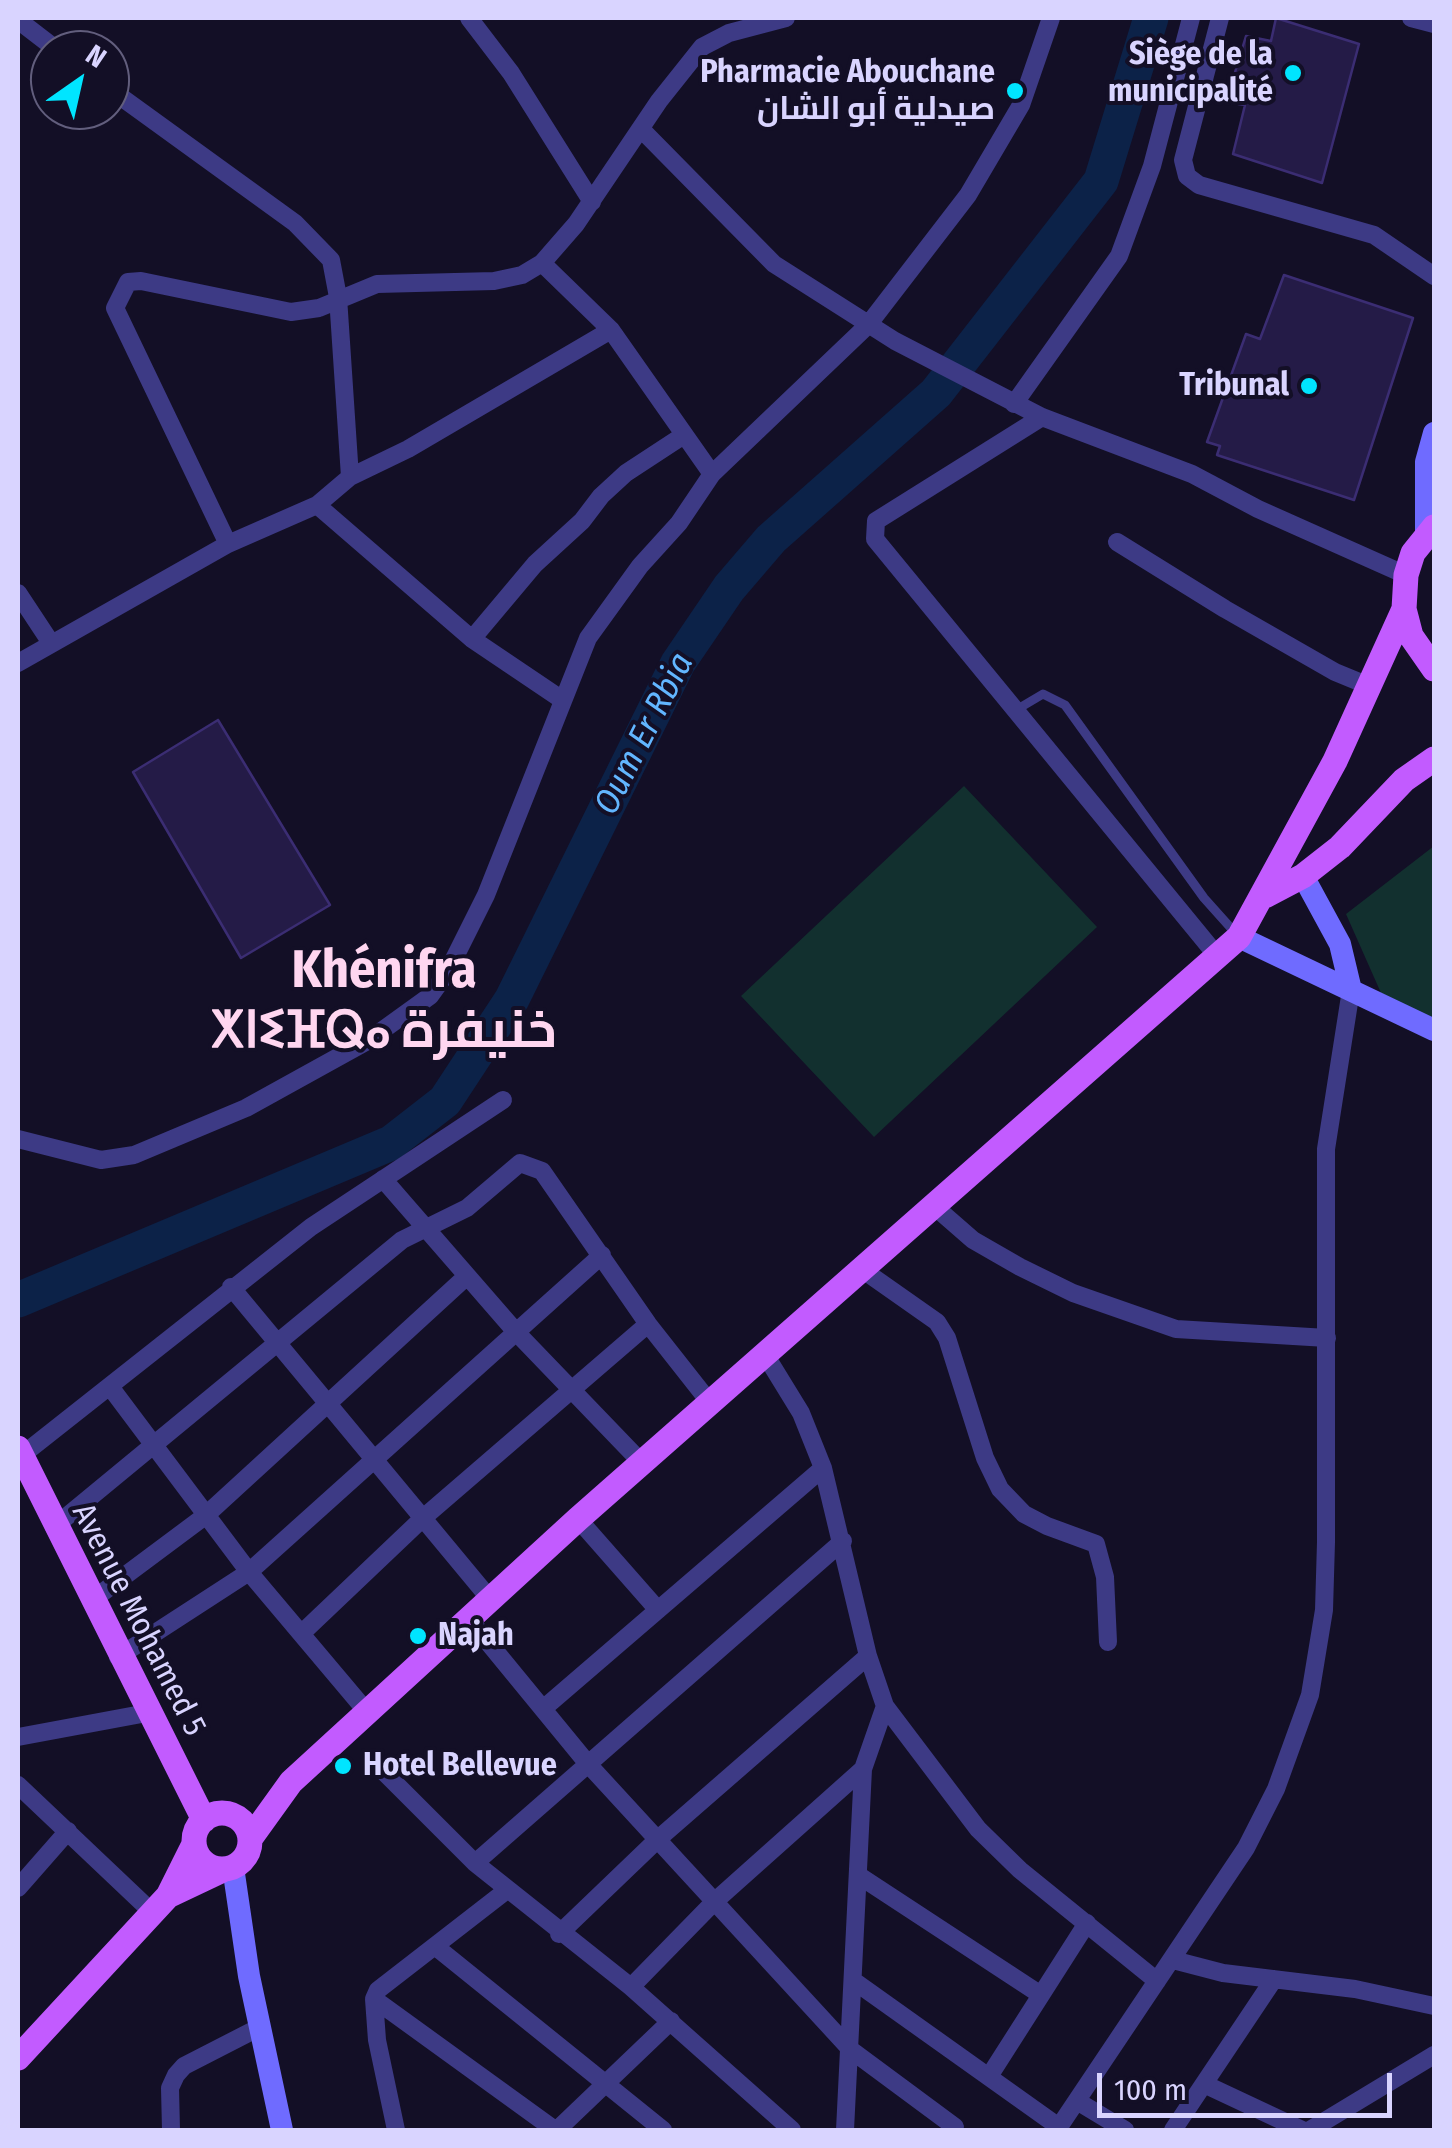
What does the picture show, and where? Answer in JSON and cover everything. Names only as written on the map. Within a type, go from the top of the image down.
[{"type":"main road","points":[[1430,531],[1406,574],[1404,609],[1410,636],[1434,669]]},
{"type":"main road","points":[[161,1904],[246,1856],[250,1839],[292,1782],[367,1712],[578,1519],[1239,938],[1265,896],[1404,609]]},
{"type":"main road","points":[[1265,896],[1302,876],[1340,847],[1404,780],[1434,759]]},
{"type":"main road","name":"Avenue Mohamed 5","points":[[19,1452],[118,1657],[209,1826]]},
{"type":"main road","points":[[21,2047],[161,1904],[209,1826],[292,1782]]},
{"type":"main road","points":[[209,1826],[243,1823],[250,1839]]},
{"type":"main road","points":[[209,1826],[208,1865],[229,1868]]},
{"type":"street","points":[[469,18],[511,73],[592,202]]},
{"type":"street","points":[[228,544],[115,308],[128,282],[140,281],[291,312],[320,308],[338,297],[377,284],[494,282],[522,275],[542,263],[592,202],[702,47],[729,33],[786,18]]},
{"type":"street","points":[[18,1139],[101,1160],[134,1155],[246,1108],[409,1014],[448,972],[486,895],[588,638],[640,566],[679,523],[712,474],[868,325],[968,196],[1006,135],[1036,70],[1051,18]]},
{"type":"street","points":[[1008,401],[1118,256],[1152,166],[1191,18]]},
{"type":"street","points":[[1220,18],[1183,160],[1187,176],[1199,185],[1374,236],[1434,276]]},
{"type":"street","points":[[1411,18],[1434,24]]},
{"type":"street","points":[[130,105],[318,243],[330,260],[338,297],[350,477]]},
{"type":"street","points":[[641,128],[774,264],[895,342],[1042,417],[1192,474],[1258,509],[1406,574]]},
{"type":"street","points":[[542,263],[611,330],[712,474]]},
{"type":"street","points":[[18,663],[228,544],[317,505],[350,477],[408,449],[611,330]]},
{"type":"street","points":[[1042,417],[876,521],[874,528],[880,548],[1218,957]]},
{"type":"street","points":[[1430,531],[1426,462],[1434,432]]},
{"type":"street","points":[[472,639],[535,564],[582,521],[601,496],[626,473],[684,435]]},
{"type":"street","points":[[317,505],[472,639],[561,699]]},
{"type":"street","points":[[1117,542],[1224,609],[1335,672],[1369,686]]},
{"type":"street","points":[[18,593],[51,643]]},
{"type":"street","points":[[854,1980],[990,2074],[1058,2129],[1246,1848],[1276,1789],[1310,1696],[1324,1610],[1326,1149],[1351,990],[1340,944],[1315,892],[1302,876]]},
{"type":"street","points":[[1239,938],[1434,1030]]},
{"type":"street","points":[[19,1452],[111,1388],[231,1288],[503,1100]]},
{"type":"street","points":[[54,1527],[402,1240],[467,1208],[512,1166],[526,1163],[542,1171],[648,1324],[711,1404]]},
{"type":"street","points":[[383,1180],[516,1332],[643,1464]]},
{"type":"street","points":[[934,1206],[973,1240],[1020,1267],[1073,1293],[1176,1330],[1328,1338]]},
{"type":"street","points":[[118,1657],[249,1572],[602,1255]]},
{"type":"street","points":[[863,1270],[937,1322],[947,1338],[984,1458],[1000,1489],[1024,1514],[1096,1544],[1104,1577],[1108,1642]]},
{"type":"street","points":[[91,1601],[205,1516],[324,1402],[467,1276]]},
{"type":"street","points":[[231,1288],[490,1599]]},
{"type":"street","points":[[302,1633],[422,1518],[571,1386],[648,1324]]},
{"type":"street","points":[[766,1356],[801,1413],[823,1468],[868,1656],[885,1706],[978,1829],[1020,1870],[1157,1982]]},
{"type":"street","points":[[111,1388],[249,1572],[367,1712]]},
{"type":"street","points":[[544,1708],[823,1468]]},
{"type":"street","points":[[578,1519],[658,1610]]},
{"type":"street","points":[[475,1863],[843,1541]]},
{"type":"street","points":[[468,1619],[588,1764],[851,2050],[955,2126]]},
{"type":"street","points":[[558,1934],[658,1839],[868,1656]]},
{"type":"street","points":[[845,2130],[863,1770],[885,1706]]},
{"type":"street","points":[[18,1738],[147,1713]]},
{"type":"street","points":[[374,1762],[475,1863],[558,1934],[631,1987],[792,2130]]},
{"type":"street","points":[[631,1987],[714,1902],[863,1770]]},
{"type":"street","points":[[18,1785],[68,1832],[161,1904]]},
{"type":"street","points":[[18,1888],[68,1832]]},
{"type":"street","points":[[229,1868],[282,2130]]},
{"type":"street","points":[[858,1876],[1041,1995]]},
{"type":"street","points":[[396,2130],[377,2040],[374,1999],[385,1984],[506,1890]]},
{"type":"street","points":[[990,2074],[1088,1923]]},
{"type":"street","points":[[436,1947],[609,2082],[663,2130]]},
{"type":"street","points":[[1173,1960],[1222,1973],[1355,1989],[1434,2006]]},
{"type":"street","points":[[1173,2130],[1274,1979]]},
{"type":"street","points":[[374,1999],[556,2130],[671,2022]]},
{"type":"street","points":[[171,2130],[170,2088],[176,2075],[184,2066],[260,2028]]},
{"type":"street","points":[[1310,2130],[1434,2055]]},
{"type":"street","points":[[1204,2084],[1302,2130]]},
{"type":"street","points":[[1077,2102],[1125,2130]]},
{"type":"lane","points":[[1014,711],[1043,694],[1065,705],[1204,898],[1239,938]]},
{"type":"green space","points":[[964,786],[1097,927],[874,1137],[741,996]]},
{"type":"green space","points":[[1434,846],[1434,1019],[1381,993],[1346,914]]},
{"type":"building","name":"Siège de la municipalité","points":[[1276,18],[1359,44],[1322,183],[1233,154],[1245,105],[1226,102],[1246,36],[1271,41]]},
{"type":"building","name":"Tribunal","points":[[1284,275],[1413,318],[1354,500],[1217,455],[1220,446],[1207,442],[1246,334],[1260,339]]},
{"type":"building","points":[[218,720],[330,905],[241,958],[133,772]]},
{"type":"waterway","name":"Oum Er Rbia","points":[[18,1300],[391,1143],[445,1101],[512,999],[678,663],[729,588],[771,539],[936,393],[1101,181],[1151,18]]},
{"type":"place","name":"Siège de la municipalité","points":[[1293,73]]},
{"type":"place","name":"Pharmacie Abouchane صيدلية أبو الشان","points":[[1015,91]]},
{"type":"place","name":"Tribunal","points":[[1309,386]]},
{"type":"place","name":"Najah","points":[[418,1636]]},
{"type":"place","name":"Hotel Bellevue","points":[[343,1766]]},
{"type":"district","name":"Khénifra ⵅⵏⵉⴼⵕⴰ خنيفرة","points":[[384,1002]]}]
